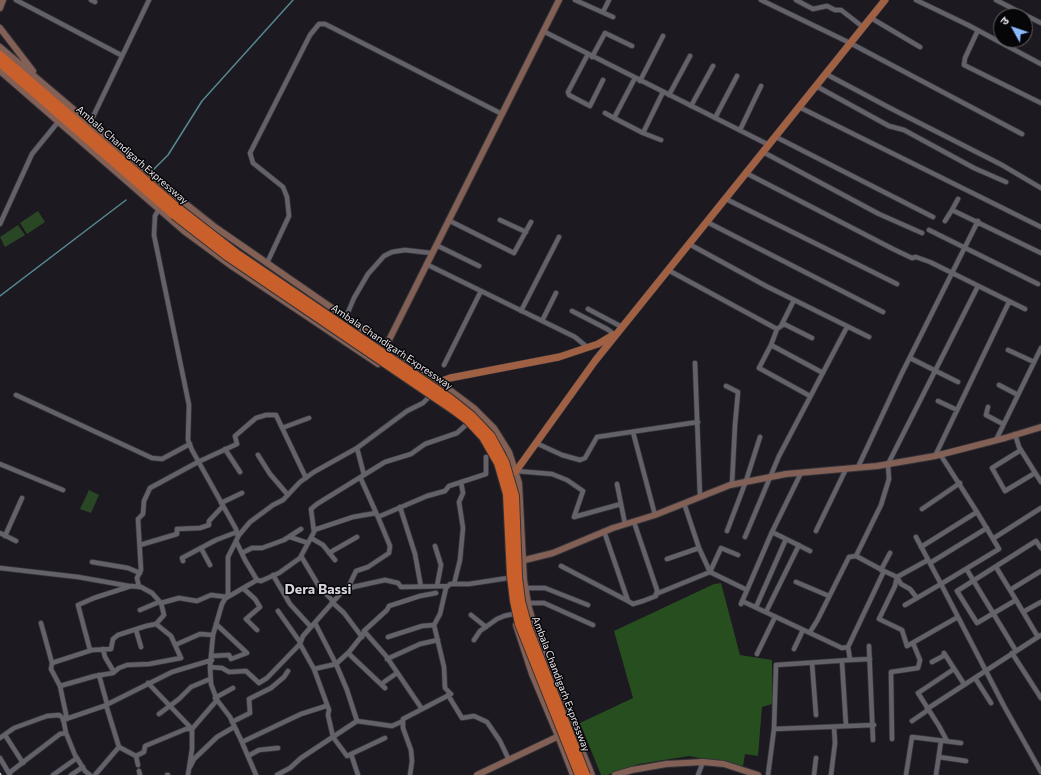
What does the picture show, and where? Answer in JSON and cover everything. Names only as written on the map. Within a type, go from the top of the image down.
[{"type":"highway","name":"Ambala Chandigarh Expressway","points":[[0,55],[173,199],[176,212],[243,268],[455,411],[467,420],[483,437],[498,463],[507,494],[511,576],[519,624],[579,775]]},
{"type":"highway","name":"Ambala Chandigarh Expressway","points":[[0,63],[160,207],[176,212],[457,404],[476,419],[491,436],[505,462],[515,496],[518,577],[521,602],[528,627],[586,775]]},
{"type":"main road","points":[[499,478],[516,472],[618,331],[885,0]]},
{"type":"main road","points":[[429,397],[439,382],[450,378],[559,357],[598,344],[618,331]]},
{"type":"street","points":[[0,8],[4,0]]},
{"type":"street","points":[[16,0],[121,55]]},
{"type":"street","points":[[90,123],[121,55],[149,0]]},
{"type":"street","points":[[386,346],[559,0]]},
{"type":"street","points":[[575,0],[612,16]]},
{"type":"street","points":[[603,12],[609,0]]},
{"type":"street","points":[[761,0],[850,43],[1022,134]]},
{"type":"street","points":[[796,0],[813,9],[827,6],[835,10],[841,10],[863,27]]},
{"type":"street","points":[[916,0],[978,30],[1041,64]]},
{"type":"street","points":[[996,0],[1041,23]]},
{"type":"street","points":[[871,18],[920,47]]},
{"type":"street","points":[[267,263],[289,216],[287,197],[283,187],[253,163],[250,154],[310,35],[320,24],[325,24],[502,114]]},
{"type":"street","points":[[978,30],[965,58],[964,65],[1041,103]]},
{"type":"street","points":[[543,31],[769,145]]},
{"type":"street","points":[[1,32],[41,80]]},
{"type":"street","points":[[603,80],[590,106],[569,95],[568,92],[604,33],[632,46]]},
{"type":"street","points":[[614,118],[663,36]]},
{"type":"street","points":[[0,47],[41,80],[90,123],[173,199],[439,382],[475,409],[494,428],[509,452],[519,486],[528,603],[542,651],[592,775]]},
{"type":"street","points":[[669,95],[690,56]]},
{"type":"street","points":[[691,106],[713,66]]},
{"type":"street","points":[[0,71],[58,122],[160,207],[184,231],[233,267],[429,397],[466,424],[486,448],[499,478],[504,498],[508,578],[514,614],[523,649],[573,775]]},
{"type":"street","points":[[826,74],[1002,165],[1041,188]]},
{"type":"street","points":[[715,118],[737,76]]},
{"type":"street","points":[[740,130],[761,86]]},
{"type":"street","points":[[816,86],[871,117],[889,126],[904,130],[974,168],[1006,182]]},
{"type":"street","points":[[644,133],[663,92]]},
{"type":"street","points":[[799,107],[1041,227]]},
{"type":"street","points":[[604,113],[661,140]]},
{"type":"street","points":[[0,224],[32,154],[58,122]]},
{"type":"street","points":[[776,137],[933,217]]},
{"type":"street","points":[[763,152],[879,214],[922,234]]},
{"type":"street","points":[[746,173],[893,249],[912,258],[916,257],[930,262],[1025,309]]},
{"type":"street","points":[[726,199],[897,284]]},
{"type":"street","points":[[946,221],[958,199]]},
{"type":"street","points":[[160,207],[154,235],[189,405],[188,440],[198,462],[222,505],[237,537],[242,553],[258,580]]},
{"type":"street","points":[[952,210],[978,221],[1041,253]]},
{"type":"street","points":[[448,220],[514,253],[531,222]]},
{"type":"street","points":[[500,220],[526,232]]},
{"type":"street","points":[[858,467],[964,246],[978,221]]},
{"type":"street","points":[[707,222],[883,312]]},
{"type":"street","points":[[929,230],[964,246],[1038,284]]},
{"type":"street","points":[[521,311],[559,237]]},
{"type":"street","points":[[689,244],[794,300],[869,337]]},
{"type":"street","points":[[436,245],[479,266]]},
{"type":"street","points":[[346,317],[354,298],[368,274],[384,256],[392,252],[405,250],[432,253]]},
{"type":"street","points":[[426,264],[575,337],[587,347]]},
{"type":"street","points":[[668,270],[779,327],[787,325],[812,338]]},
{"type":"street","points":[[856,556],[881,506],[890,479],[888,464],[978,286]]},
{"type":"street","points":[[444,365],[481,291]]},
{"type":"street","points":[[542,321],[556,293]]},
{"type":"street","points":[[794,300],[758,368],[810,396]]},
{"type":"street","points":[[937,455],[1009,302]]},
{"type":"street","points":[[588,309],[618,331]]},
{"type":"street","points":[[572,311],[606,329],[618,331]]},
{"type":"street","points":[[745,537],[770,477],[810,396],[847,327]]},
{"type":"street","points":[[771,345],[823,373]]},
{"type":"street","points":[[996,440],[1041,348]]},
{"type":"street","points":[[1008,350],[1034,362]]},
{"type":"street","points":[[392,372],[403,357]]},
{"type":"street","points":[[910,358],[958,382]]},
{"type":"street","points":[[695,363],[700,497]]},
{"type":"street","points":[[1000,385],[1018,395]]},
{"type":"street","points":[[726,386],[738,392],[732,484]]},
{"type":"street","points":[[16,395],[152,458],[162,459],[190,444]]},
{"type":"street","points":[[256,775],[242,742],[219,701],[216,699],[210,679],[213,635],[228,594],[228,558],[237,537],[250,522],[288,495],[306,478],[356,448],[429,397]]},
{"type":"street","points":[[938,401],[957,410]]},
{"type":"street","points":[[988,407],[986,415],[1003,424]]},
{"type":"street","points":[[138,587],[136,578],[141,570],[138,519],[143,514],[144,501],[150,488],[198,462],[237,444],[235,436],[256,418],[266,415],[276,415],[306,478]]},
{"type":"street","points":[[282,428],[310,418]]},
{"type":"street","points":[[536,443],[562,455],[580,460],[585,458],[597,437],[698,422]]},
{"type":"street","points":[[140,610],[179,598],[197,602],[212,595],[226,597],[293,564],[301,556],[314,530],[312,509],[338,490],[396,457],[411,454],[425,444],[457,433],[466,424]]},
{"type":"street","points":[[507,563],[524,561],[553,553],[604,531],[654,515],[732,484],[801,473],[888,464],[937,455],[996,440],[1041,426]]},
{"type":"street","points":[[633,432],[654,515]]},
{"type":"street","points":[[1015,434],[1021,450],[1041,482]]},
{"type":"street","points":[[727,531],[746,481],[760,437]]},
{"type":"street","points":[[347,590],[356,571],[368,567],[389,554],[390,546],[362,477],[356,448]]},
{"type":"street","points":[[225,449],[240,472]]},
{"type":"street","points":[[1021,450],[992,468],[1005,491],[1035,472]]},
{"type":"street","points":[[258,455],[270,474],[288,495]]},
{"type":"street","points":[[905,605],[967,570],[1000,549],[960,483],[937,455]]},
{"type":"street","points":[[314,530],[353,517],[377,515],[400,508],[445,491],[449,486],[486,474],[486,457]]},
{"type":"street","points":[[0,464],[63,490]]},
{"type":"street","points":[[816,531],[846,469]]},
{"type":"street","points":[[516,472],[552,474],[567,480],[583,491],[574,517],[621,504]]},
{"type":"street","points":[[801,473],[772,532],[742,602],[756,607],[842,648],[848,647]]},
{"type":"street","points":[[454,584],[457,579],[463,528],[459,502],[464,493],[461,482]]},
{"type":"street","points":[[922,508],[960,483]]},
{"type":"street","points":[[617,484],[626,524]]},
{"type":"street","points":[[140,545],[177,534],[178,529],[200,528],[209,525],[209,521],[222,505],[242,493]]},
{"type":"street","points":[[16,541],[2,534],[22,498]]},
{"type":"street","points":[[684,503],[699,548],[710,572],[747,590]]},
{"type":"street","points":[[400,508],[415,554],[421,587]]},
{"type":"street","points":[[994,538],[1041,508]]},
{"type":"street","points":[[921,547],[977,512]]},
{"type":"street","points":[[634,522],[657,590],[656,594]]},
{"type":"street","points":[[897,577],[988,528]]},
{"type":"street","points":[[242,553],[252,548],[270,545],[290,537],[301,529]]},
{"type":"street","points":[[604,531],[628,601]]},
{"type":"street","points":[[772,532],[810,551]]},
{"type":"street","points":[[183,561],[182,558],[216,540],[237,537]]},
{"type":"street","points":[[290,537],[308,543]]},
{"type":"street","points":[[329,553],[357,537]]},
{"type":"street","points":[[916,537],[1041,772]]},
{"type":"street","points":[[311,538],[323,545],[334,560]]},
{"type":"street","points":[[756,607],[786,539]]},
{"type":"street","points":[[948,598],[958,593],[957,590],[1036,541],[1041,548]]},
{"type":"street","points":[[766,612],[799,545]]},
{"type":"street","points":[[435,546],[441,565],[437,586]]},
{"type":"street","points":[[201,548],[210,565]]},
{"type":"street","points":[[667,559],[699,548]]},
{"type":"street","points":[[562,566],[633,604],[710,572],[722,548],[738,555]]},
{"type":"street","points":[[850,660],[848,647],[890,553]]},
{"type":"street","points":[[301,556],[320,588],[387,659],[422,709]]},
{"type":"street","points":[[810,632],[849,557],[856,556],[897,577],[901,584],[910,589],[917,598]]},
{"type":"street","points":[[92,562],[128,568],[140,573]]},
{"type":"street","points":[[912,721],[964,684],[1040,636],[1023,612],[996,567]]},
{"type":"street","points":[[0,568],[78,577],[138,587],[152,594],[160,603],[164,615],[156,624],[118,635],[113,639],[110,649],[90,650],[52,662]]},
{"type":"street","points":[[967,570],[1041,698]]},
{"type":"street","points":[[1010,590],[1041,571]]},
{"type":"street","points":[[273,575],[290,604],[311,627]]},
{"type":"street","points":[[897,577],[895,586],[879,619],[902,630],[907,646],[958,617]]},
{"type":"street","points":[[210,667],[222,668],[229,672],[246,671],[259,683],[266,678],[300,643],[332,602],[341,593],[353,587],[385,580],[398,582],[401,586],[421,587],[469,584],[508,578]]},
{"type":"street","points":[[796,582],[829,596]]},
{"type":"street","points":[[90,650],[78,605],[106,593],[131,586]]},
{"type":"street","points":[[276,775],[290,768],[301,758],[356,721],[392,726],[451,694],[445,688],[444,667],[434,625],[440,614],[446,588],[448,586]]},
{"type":"street","points":[[526,588],[545,588],[588,605]]},
{"type":"street","points":[[244,589],[255,599],[260,607],[246,619],[258,630]]},
{"type":"street","points":[[314,669],[336,664],[348,653],[364,634],[364,631],[387,610],[389,606],[420,596],[436,593]]},
{"type":"street","points":[[958,593],[977,623],[1016,600]]},
{"type":"street","points":[[1023,612],[1041,602]]},
{"type":"street","points":[[528,603],[544,603],[593,625]]},
{"type":"street","points":[[278,611],[300,643],[314,669],[326,706],[329,710],[328,715],[333,737],[347,756],[385,738]]},
{"type":"street","points":[[474,640],[486,627],[504,616],[514,614]]},
{"type":"street","points":[[471,615],[486,627]]},
{"type":"street","points":[[757,654],[775,617]]},
{"type":"street","points":[[41,623],[52,662],[51,669],[60,686],[66,733],[77,758],[90,775]]},
{"type":"street","points":[[315,623],[336,664],[347,690],[356,721]]},
{"type":"street","points":[[60,686],[114,672],[127,665],[149,664],[181,658],[171,636],[156,624]]},
{"type":"street","points":[[65,720],[106,705],[148,683],[180,669],[211,658],[229,655],[231,659],[247,653],[216,624]]},
{"type":"street","points":[[388,637],[422,626],[434,625]]},
{"type":"street","points":[[136,630],[140,647]]},
{"type":"street","points":[[794,649],[803,630]]},
{"type":"street","points":[[175,645],[200,634],[213,635]]},
{"type":"street","points":[[387,659],[420,644],[438,640]]},
{"type":"street","points":[[892,739],[891,672],[918,668],[920,660],[913,643]]},
{"type":"street","points":[[869,646],[874,725],[873,740]]},
{"type":"street","points":[[103,649],[105,657],[114,672]]},
{"type":"street","points":[[348,653],[385,688]]},
{"type":"street","points":[[932,662],[944,654],[964,684]]},
{"type":"street","points":[[768,775],[774,729],[776,665],[842,662],[870,659]]},
{"type":"street","points":[[842,662],[846,726]]},
{"type":"street","points":[[812,663],[816,715]]},
{"type":"street","points":[[947,741],[918,693],[954,669]]},
{"type":"street","points":[[188,773],[194,759],[217,736],[250,713],[249,699],[271,688],[284,677],[288,671]]},
{"type":"street","points":[[384,682],[397,673]]},
{"type":"street","points":[[99,675],[106,705],[119,747],[136,756],[138,765]]},
{"type":"street","points":[[975,678],[991,703]]},
{"type":"street","points":[[158,714],[192,687],[210,679]]},
{"type":"street","points":[[148,683],[192,729]]},
{"type":"street","points":[[188,773],[192,749],[192,729],[216,699],[233,688]]},
{"type":"street","points":[[448,695],[462,718],[474,716],[487,722],[500,741],[509,760]]},
{"type":"street","points":[[242,742],[301,714],[326,706]]},
{"type":"street","points":[[0,738],[14,728],[47,716],[58,715],[65,720]]},
{"type":"street","points":[[403,721],[403,728],[411,750],[410,775]]},
{"type":"street","points":[[774,729],[874,725]]},
{"type":"street","points":[[831,775],[835,743],[834,727]]},
{"type":"street","points":[[136,756],[144,752],[145,746],[186,729],[192,729]]},
{"type":"street","points":[[477,775],[558,736],[574,730]]},
{"type":"street","points":[[0,758],[9,774],[60,734],[66,733]]},
{"type":"street","points":[[5,735],[23,763]]},
{"type":"street","points":[[906,775],[912,737],[961,743]]},
{"type":"street","points":[[936,775],[941,740]]},
{"type":"street","points":[[95,775],[119,747]]},
{"type":"street","points":[[248,756],[259,750],[278,748]]},
{"type":"street","points":[[351,754],[358,775]]},
{"type":"street","points":[[939,757],[966,761]]},
{"type":"street","points":[[53,775],[77,758]]},
{"type":"street","points":[[814,775],[816,758]]},
{"type":"street","points":[[698,775],[703,762]]},
{"type":"street","points":[[615,775],[632,770],[666,764],[703,762],[724,764],[750,774],[758,775]]},
{"type":"street","points":[[71,775],[83,767]]},
{"type":"green space","points":[[38,211],[45,222],[27,234],[20,223]]},
{"type":"green space","points":[[18,225],[25,235],[5,247],[0,237]]},
{"type":"green space","points":[[89,490],[99,495],[91,513],[80,509]]},
{"type":"green space","points":[[721,583],[740,655],[772,660],[772,704],[762,707],[758,756],[745,754],[743,766],[689,756],[639,764],[607,775],[601,775],[580,723],[633,698],[614,631],[714,584]]},
{"type":"waterway","points":[[151,172],[168,155],[202,101],[293,0]]},
{"type":"waterway","points":[[0,296],[126,200]]},
{"type":"district","name":"Dera Bassi","points":[[318,589]]}]
